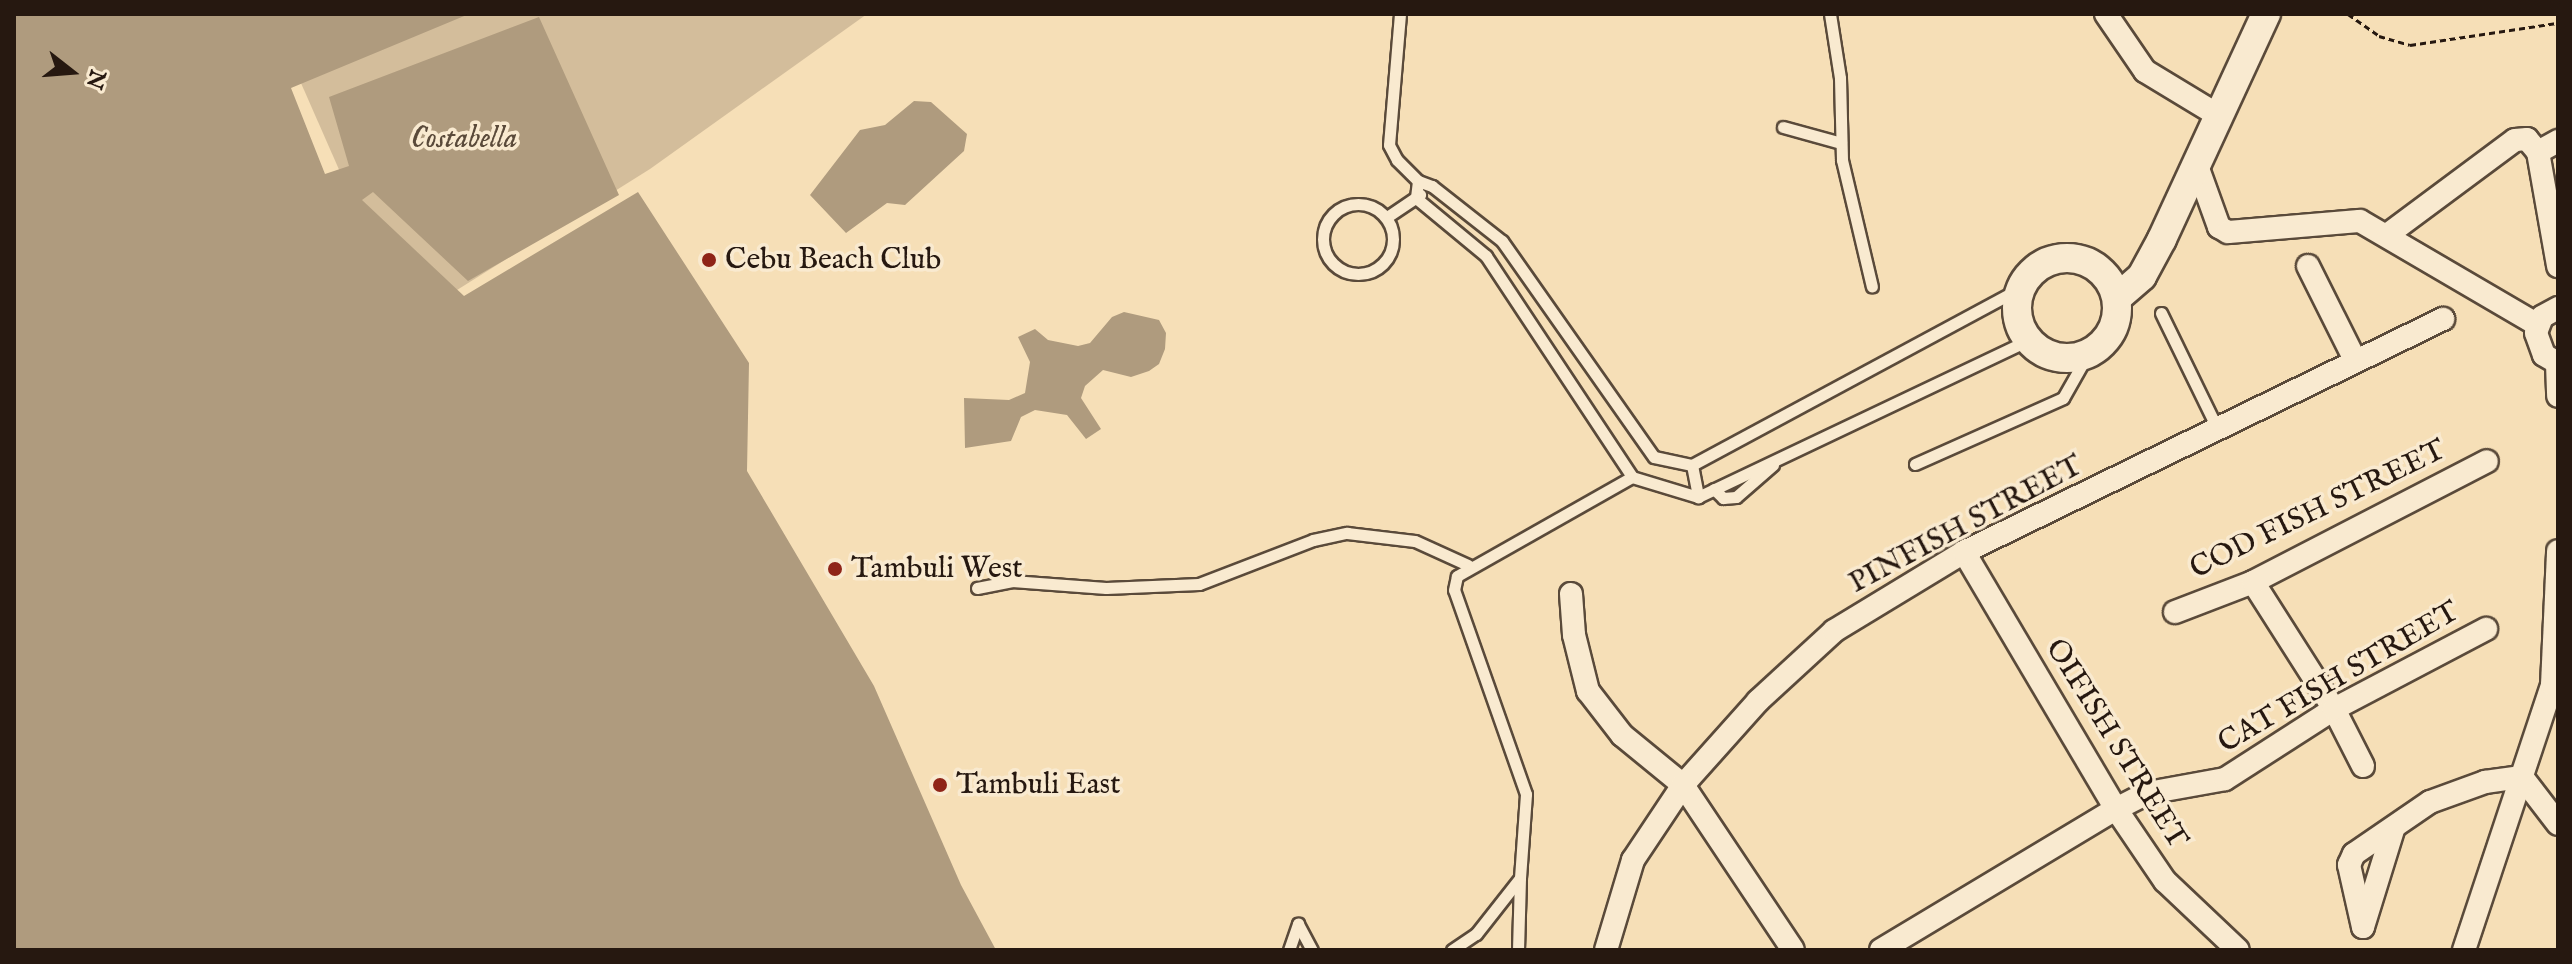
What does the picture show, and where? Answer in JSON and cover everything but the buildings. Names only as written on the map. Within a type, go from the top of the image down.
[{"type":"street","points":[[2106,14],[2145,71],[2216,114]]},
{"type":"street","points":[[2117,298],[2096,268],[2073,259],[2049,261],[2022,287],[2018,315],[2029,340],[2051,355],[2088,354],[2110,335],[2117,298],[2142,276],[2216,114],[2266,14]]},
{"type":"street","points":[[2387,235],[2515,140],[2527,139],[2548,146],[2558,266]]},
{"type":"street","points":[[2196,163],[2219,227],[2228,232],[2360,221],[2538,325]]},
{"type":"street","points":[[2308,266],[2355,360]]},
{"type":"street","points":[[2538,325],[2558,308]]},
{"type":"street","name":"PINFISH STREET","points":[[1606,950],[1633,860],[1683,785],[1758,701],[1834,631],[1964,552],[2443,319]]},
{"type":"street","points":[[2538,325],[2539,349],[2558,363],[2558,396]]},
{"type":"street","name":"COD FISH STREET","points":[[2175,612],[2253,582],[2487,461]]},
{"type":"street","points":[[2464,950],[2552,685],[2558,551]]},
{"type":"street","name":"OIFISH STREET","points":[[1964,552],[2116,809],[2165,881],[2238,950]]},
{"type":"street","points":[[2253,582],[2334,709],[2363,766]]},
{"type":"street","points":[[1571,594],[1574,635],[1588,691],[1622,735],[1683,785],[1793,950]]},
{"type":"street","name":"CAT FISH STREET","points":[[1881,950],[2116,809],[2148,793],[2225,779],[2334,709],[2486,629]]},
{"type":"street","points":[[2522,777],[2558,824]]},
{"type":"street","points":[[2393,830],[2430,802],[2485,782],[2522,777]]},
{"type":"lane","points":[[1400,14],[1389,145],[1418,181],[1432,186],[1502,241],[1654,457],[1692,465],[2022,287]]},
{"type":"lane","points":[[1830,14],[1840,78],[1841,143],[1872,287]]},
{"type":"lane","points":[[1783,127],[1841,143]]},
{"type":"lane","points":[[1416,198],[1418,181]]},
{"type":"lane","points":[[1387,217],[1432,186]]},
{"type":"lane","points":[[1416,198],[1486,256],[1632,477],[1698,497],[1787,452],[2029,340]]},
{"type":"lane","points":[[1366,203],[1387,217],[1394,240],[1384,263],[1363,274],[1339,269],[1324,249],[1325,225],[1341,206],[1366,203]]},
{"type":"lane","points":[[1461,233],[1476,219]]},
{"type":"lane","points":[[1486,256],[1502,241]]},
{"type":"lane","points":[[2161,313],[2217,428]]},
{"type":"lane","points":[[1915,464],[2063,398],[2088,354]]},
{"type":"lane","points":[[1692,465],[1698,497]]},
{"type":"lane","points":[[1518,950],[1526,794],[1454,590],[1457,576],[1468,565],[1632,477]]},
{"type":"lane","points":[[977,588],[1012,581],[1106,588],[1199,584],[1313,540],[1347,533],[1415,541],[1468,565]]},
{"type":"lane","points":[[1452,950],[1476,934],[1520,878]]},
{"type":"lane","points":[[1289,950],[1298,924],[1312,950]]},
{"type":"path","points":[[2348,14],[2379,36],[2410,45],[2558,23]]},
{"type":"green space","name":"Costabella","points":[[443,14],[867,14],[650,169],[406,322],[297,74]]},
{"type":"shaded area","points":[[14,14],[469,14],[291,88],[325,174],[349,166],[329,97],[539,17],[619,195],[468,281],[373,192],[362,200],[464,296],[638,192],[749,363],[747,471],[874,686],[961,885],[996,950],[14,950]]},
{"type":"shaded area","points":[[914,101],[931,102],[967,134],[964,151],[905,205],[887,203],[846,233],[810,195],[860,130],[885,125]]},
{"type":"shaded area","points":[[1124,312],[1159,320],[1166,333],[1165,349],[1159,364],[1149,371],[1131,377],[1103,370],[1085,386],[1081,398],[1101,429],[1086,439],[1067,415],[1035,410],[1021,417],[1011,441],[965,448],[964,398],[1009,400],[1025,393],[1030,362],[1018,337],[1035,329],[1048,340],[1078,346],[1090,343],[1112,317]]},
{"type":"place","name":"Cebu Beach Club","points":[[709,260]]},
{"type":"place","name":"Tambuli West","points":[[835,569]]},
{"type":"place","name":"Tambuli East","points":[[940,785]]}]
